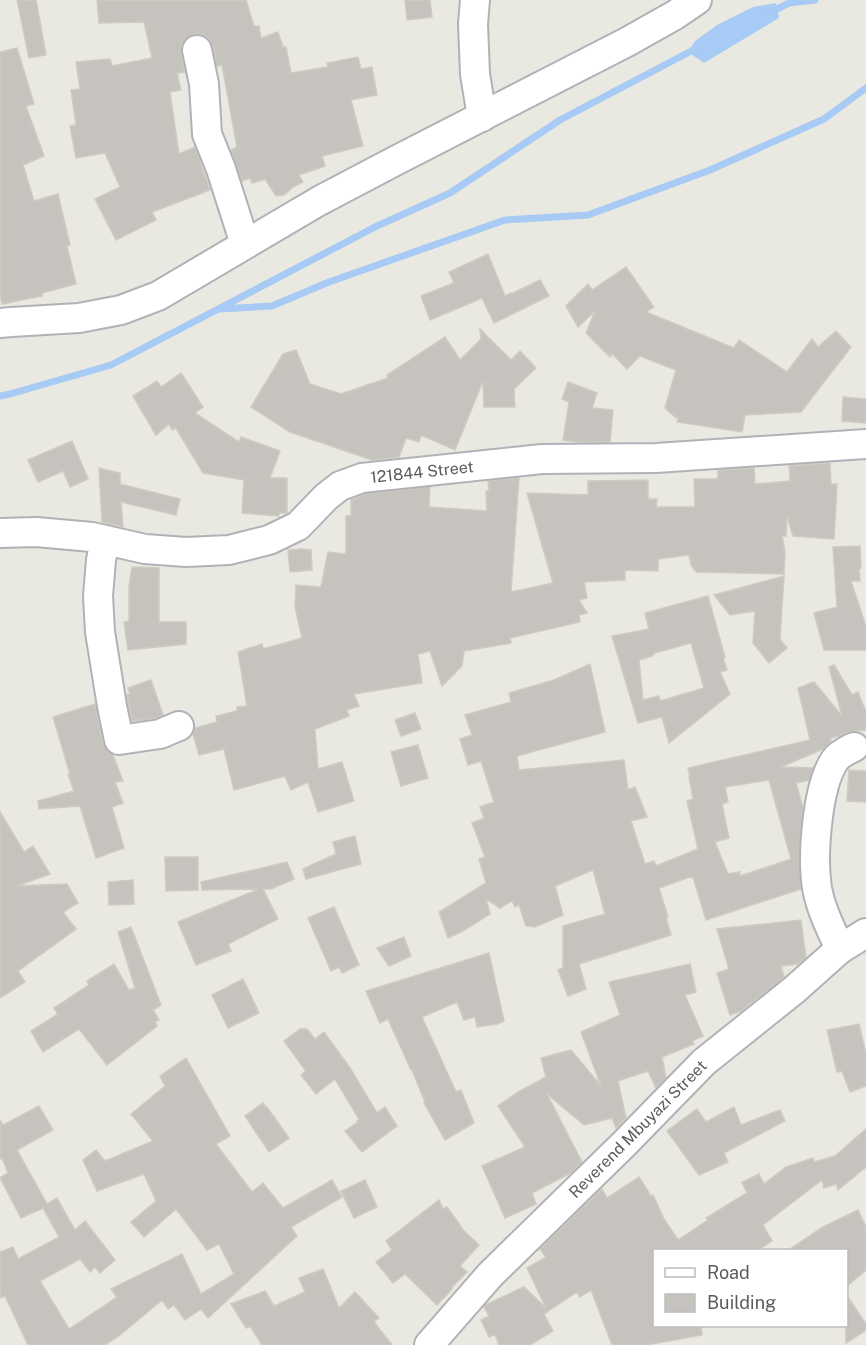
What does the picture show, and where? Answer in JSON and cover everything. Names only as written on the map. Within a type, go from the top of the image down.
[{"type":"street","points":[[475,0],[475,74],[482,117]]},
{"type":"street","points":[[0,323],[79,318],[121,310],[158,296],[329,196],[627,42],[697,0]]},
{"type":"street","points":[[196,50],[204,84],[207,134],[221,169],[245,244]]},
{"type":"street","name":"121844 Street","points":[[0,533],[36,532],[92,537],[145,549],[186,552],[229,550],[269,540],[298,526],[340,486],[362,478],[542,459],[656,458],[866,444]]},
{"type":"street","points":[[105,540],[98,596],[100,632],[119,740],[160,734],[179,726]]},
{"type":"street","points":[[840,949],[824,914],[817,888],[814,853],[828,773],[837,757],[854,747]]},
{"type":"street","name":"Reverend Mbuyazi Street","points":[[429,1345],[490,1275],[704,1062],[794,990],[840,949],[866,933]]},
{"type":"water","points":[[776,3],[779,18],[704,63],[688,52],[695,41],[717,25],[753,7]]},
{"type":"building","points":[[17,0],[36,0],[46,55],[29,58]]},
{"type":"building","points":[[97,0],[246,0],[254,26],[259,26],[261,38],[278,32],[283,47],[286,47],[291,73],[328,67],[327,63],[358,57],[361,69],[372,67],[377,95],[351,100],[363,146],[322,156],[325,166],[299,175],[303,182],[284,195],[276,196],[265,179],[252,183],[250,178],[242,181],[231,150],[237,147],[222,65],[217,66],[209,39],[202,34],[193,34],[181,45],[185,72],[177,73],[181,90],[170,92],[179,154],[195,147],[210,190],[152,212],[156,220],[116,240],[95,199],[120,187],[105,153],[76,158],[70,126],[76,125],[71,90],[80,89],[76,62],[110,59],[112,66],[152,58],[144,22],[99,23]]},
{"type":"building","points":[[405,0],[430,0],[432,17],[407,20]]},
{"type":"building","points":[[17,48],[34,104],[26,106],[44,156],[23,165],[34,201],[58,194],[76,284],[42,293],[42,296],[2,304],[0,295],[0,52]]},
{"type":"building","points":[[488,254],[505,296],[540,280],[549,296],[494,323],[482,298],[430,320],[421,296],[454,283],[449,272]]},
{"type":"building","points":[[626,267],[654,307],[646,312],[734,348],[739,340],[787,372],[812,339],[818,347],[836,331],[851,347],[801,412],[745,415],[742,432],[677,422],[678,418],[665,408],[676,370],[640,356],[627,369],[612,354],[610,357],[586,333],[595,311],[578,327],[566,306],[588,284],[592,290]]},
{"type":"building","points":[[480,329],[511,360],[520,351],[536,368],[514,389],[515,407],[484,407],[483,381],[455,450],[421,435],[419,442],[406,438],[399,457],[372,460],[290,432],[251,407],[283,354],[296,350],[310,384],[341,394],[388,378],[387,375],[445,337],[460,360],[481,339]]},
{"type":"building","points":[[181,373],[203,407],[195,413],[239,442],[241,437],[280,451],[270,478],[287,478],[287,513],[279,513],[279,516],[242,513],[244,480],[203,473],[176,428],[172,430],[169,424],[156,435],[133,396],[157,381],[161,387]]},
{"type":"building","points":[[568,382],[597,393],[592,408],[613,410],[610,442],[563,440],[569,402],[562,399]]},
{"type":"building","points":[[843,397],[866,399],[866,423],[842,421]]},
{"type":"building","points":[[72,441],[88,479],[70,487],[63,471],[38,482],[28,460]]},
{"type":"building","points":[[830,463],[831,484],[837,484],[834,539],[793,536],[787,516],[786,536],[782,536],[785,552],[784,574],[696,572],[691,565],[689,555],[658,559],[658,571],[625,570],[625,580],[584,582],[587,598],[579,600],[587,613],[579,615],[580,622],[510,638],[511,643],[464,651],[462,666],[442,686],[430,651],[418,654],[422,683],[354,694],[359,706],[347,710],[349,716],[315,729],[318,769],[342,762],[354,801],[318,812],[308,782],[291,790],[285,776],[234,790],[224,749],[199,755],[193,734],[195,728],[217,722],[216,716],[237,711],[237,707],[247,706],[238,652],[262,644],[263,649],[302,638],[295,607],[296,585],[321,587],[328,552],[346,554],[346,516],[351,516],[351,500],[366,494],[430,487],[429,507],[487,511],[488,481],[519,478],[511,592],[553,583],[527,493],[588,495],[588,481],[648,480],[648,499],[657,499],[656,507],[695,507],[694,479],[718,479],[718,470],[754,468],[755,484],[790,481],[789,466]]},
{"type":"building","points":[[99,468],[120,473],[120,484],[180,499],[176,515],[121,502],[123,527],[102,522]]},
{"type":"building","points":[[860,546],[860,581],[851,581],[866,627],[866,650],[824,650],[814,613],[837,607],[833,547]]},
{"type":"building","points":[[288,550],[311,550],[312,570],[290,572]]},
{"type":"building","points":[[132,567],[159,568],[159,622],[186,622],[186,644],[128,650],[124,622],[129,621],[129,587]]},
{"type":"building","points":[[784,576],[780,639],[787,648],[769,663],[753,643],[755,611],[730,615],[714,595]]},
{"type":"building","points":[[708,596],[725,657],[723,658],[727,670],[720,672],[730,694],[669,743],[662,717],[638,723],[612,636],[649,629],[645,613]],"holes":[[[691,643],[704,688],[660,701],[659,696],[643,700],[639,660]]]},
{"type":"building","points":[[590,664],[605,732],[517,756],[519,770],[624,760],[628,790],[635,787],[647,817],[631,821],[645,864],[654,861],[656,866],[698,849],[687,801],[693,799],[688,768],[810,740],[798,688],[814,682],[842,716],[829,667],[834,665],[852,695],[858,692],[866,712],[866,730],[847,732],[830,738],[831,741],[823,749],[781,767],[813,768],[809,780],[796,783],[803,808],[799,858],[801,889],[706,920],[693,877],[659,888],[671,935],[579,964],[586,989],[568,996],[558,970],[563,968],[563,926],[605,914],[593,870],[555,886],[563,915],[535,927],[526,926],[519,905],[515,907],[512,901],[500,908],[486,899],[490,914],[448,938],[439,912],[486,883],[479,859],[485,857],[472,823],[484,818],[480,807],[494,802],[481,761],[468,765],[460,739],[472,735],[465,715],[511,702],[509,693],[554,680]],"holes":[[[769,780],[791,859],[740,876],[740,872],[728,874],[715,842],[729,838],[722,804],[728,802],[725,787]]]},
{"type":"building","points":[[151,680],[163,715],[132,721],[127,695],[130,694],[128,688]]},
{"type":"building","points":[[95,704],[103,744],[113,755],[123,781],[115,782],[123,803],[112,807],[124,848],[96,858],[80,806],[39,809],[38,801],[74,791],[53,717]]},
{"type":"building","points":[[415,713],[421,729],[401,736],[395,720]]},
{"type":"building","points":[[418,745],[428,778],[401,786],[391,752]]},
{"type":"building","points":[[849,770],[866,771],[866,802],[847,801]]},
{"type":"building","points":[[0,812],[24,852],[33,846],[50,874],[17,886],[67,884],[78,903],[63,912],[76,929],[18,971],[25,982],[0,998]]},
{"type":"building","points":[[355,836],[361,864],[306,879],[303,869],[336,854],[333,842]]},
{"type":"building","points":[[165,857],[198,857],[198,890],[166,891]]},
{"type":"building","points":[[287,862],[294,879],[271,889],[263,889],[278,919],[228,944],[231,951],[196,965],[178,922],[259,889],[202,890],[201,882]]},
{"type":"building","points":[[133,880],[134,904],[109,905],[108,882]]},
{"type":"building","points":[[334,907],[359,965],[342,973],[339,967],[331,971],[308,918]]},
{"type":"building","points":[[801,920],[806,958],[798,964],[781,966],[784,977],[741,1011],[730,1015],[717,973],[729,969],[717,929]]},
{"type":"building","points":[[131,927],[161,1005],[153,1010],[159,1020],[155,1022],[157,1026],[107,1065],[79,1029],[43,1052],[31,1031],[58,1014],[54,1008],[89,985],[87,981],[114,964],[129,990],[135,988],[118,932]]},
{"type":"building","points":[[404,937],[411,956],[389,966],[377,948]]},
{"type":"building","points":[[489,953],[504,1021],[477,1027],[475,1017],[464,1020],[457,1002],[422,1017],[456,1092],[461,1090],[474,1123],[445,1140],[424,1103],[412,1070],[388,1019],[380,1023],[366,991]]},
{"type":"building","points":[[690,964],[696,992],[685,995],[703,1036],[692,1041],[694,1044],[662,1057],[666,1078],[656,1088],[648,1071],[618,1081],[626,1118],[616,1128],[612,1118],[584,1125],[547,1094],[582,1162],[571,1173],[532,1193],[536,1204],[505,1218],[482,1166],[525,1147],[498,1106],[546,1077],[541,1058],[571,1050],[601,1086],[581,1032],[620,1015],[609,982]]},
{"type":"building","points":[[243,979],[259,1013],[228,1028],[212,995]]},
{"type":"building","points":[[859,1024],[866,1054],[866,1086],[850,1092],[842,1071],[837,1072],[827,1030]]},
{"type":"building","points":[[300,1029],[307,1029],[315,1039],[324,1032],[350,1068],[377,1113],[385,1107],[397,1126],[362,1152],[345,1131],[359,1119],[335,1079],[316,1094],[301,1075],[306,1071],[284,1041]]},
{"type":"building","points":[[186,1058],[230,1136],[216,1144],[252,1192],[263,1183],[283,1208],[332,1180],[342,1197],[291,1227],[297,1236],[208,1318],[201,1309],[185,1320],[174,1305],[168,1309],[162,1300],[105,1345],[28,1345],[5,1296],[0,1298],[0,1252],[13,1247],[18,1259],[59,1237],[43,1208],[21,1218],[0,1178],[8,1173],[2,1158],[0,1159],[0,1120],[3,1125],[39,1106],[53,1130],[17,1150],[47,1204],[57,1198],[75,1230],[85,1221],[115,1260],[100,1273],[95,1267],[90,1272],[80,1259],[40,1281],[69,1329],[117,1297],[111,1289],[182,1254],[201,1294],[234,1274],[219,1244],[207,1250],[176,1209],[144,1237],[131,1222],[156,1201],[144,1174],[97,1191],[83,1160],[96,1150],[105,1161],[153,1141],[131,1114],[165,1086],[160,1076]]},
{"type":"building","points":[[263,1103],[289,1138],[269,1152],[245,1116]]},
{"type":"building","points":[[734,1107],[741,1125],[780,1110],[785,1121],[724,1153],[728,1162],[699,1175],[667,1131],[697,1109],[706,1122]]},
{"type":"building","points":[[866,1129],[866,1167],[838,1190],[836,1184],[824,1188],[822,1180],[763,1225],[772,1241],[759,1249],[653,1249],[653,1327],[701,1327],[702,1335],[647,1345],[612,1345],[591,1290],[580,1297],[577,1292],[544,1314],[553,1331],[530,1345],[499,1345],[495,1334],[489,1337],[481,1320],[489,1316],[485,1305],[524,1287],[546,1308],[527,1268],[546,1257],[540,1249],[602,1189],[607,1198],[639,1177],[651,1196],[653,1195],[664,1219],[678,1240],[708,1220],[706,1218],[747,1193],[742,1182],[759,1174],[764,1184],[786,1167],[813,1158],[814,1162],[835,1156]]},
{"type":"building","points":[[365,1180],[377,1207],[354,1218],[341,1191]]},
{"type":"building","points":[[439,1200],[443,1209],[447,1207],[461,1228],[479,1245],[460,1266],[467,1272],[437,1305],[405,1274],[393,1283],[376,1262],[392,1250],[386,1241]]},
{"type":"building","points":[[858,1210],[866,1227],[866,1270],[848,1285],[848,1249],[790,1249],[823,1227]]},
{"type":"building","points":[[323,1269],[339,1308],[355,1292],[379,1318],[374,1322],[392,1345],[262,1345],[250,1326],[246,1328],[231,1304],[265,1291],[274,1306],[305,1292],[299,1278]]},
{"type":"building","points":[[848,1297],[866,1324],[866,1330],[846,1343]]},
{"type":"waterway","points":[[769,13],[789,3],[815,0]]},
{"type":"waterway","points":[[0,396],[111,365],[375,227],[450,193],[560,120],[695,49]]},
{"type":"waterway","points":[[220,309],[272,306],[329,282],[505,220],[588,215],[710,170],[824,119],[866,88]]}]
